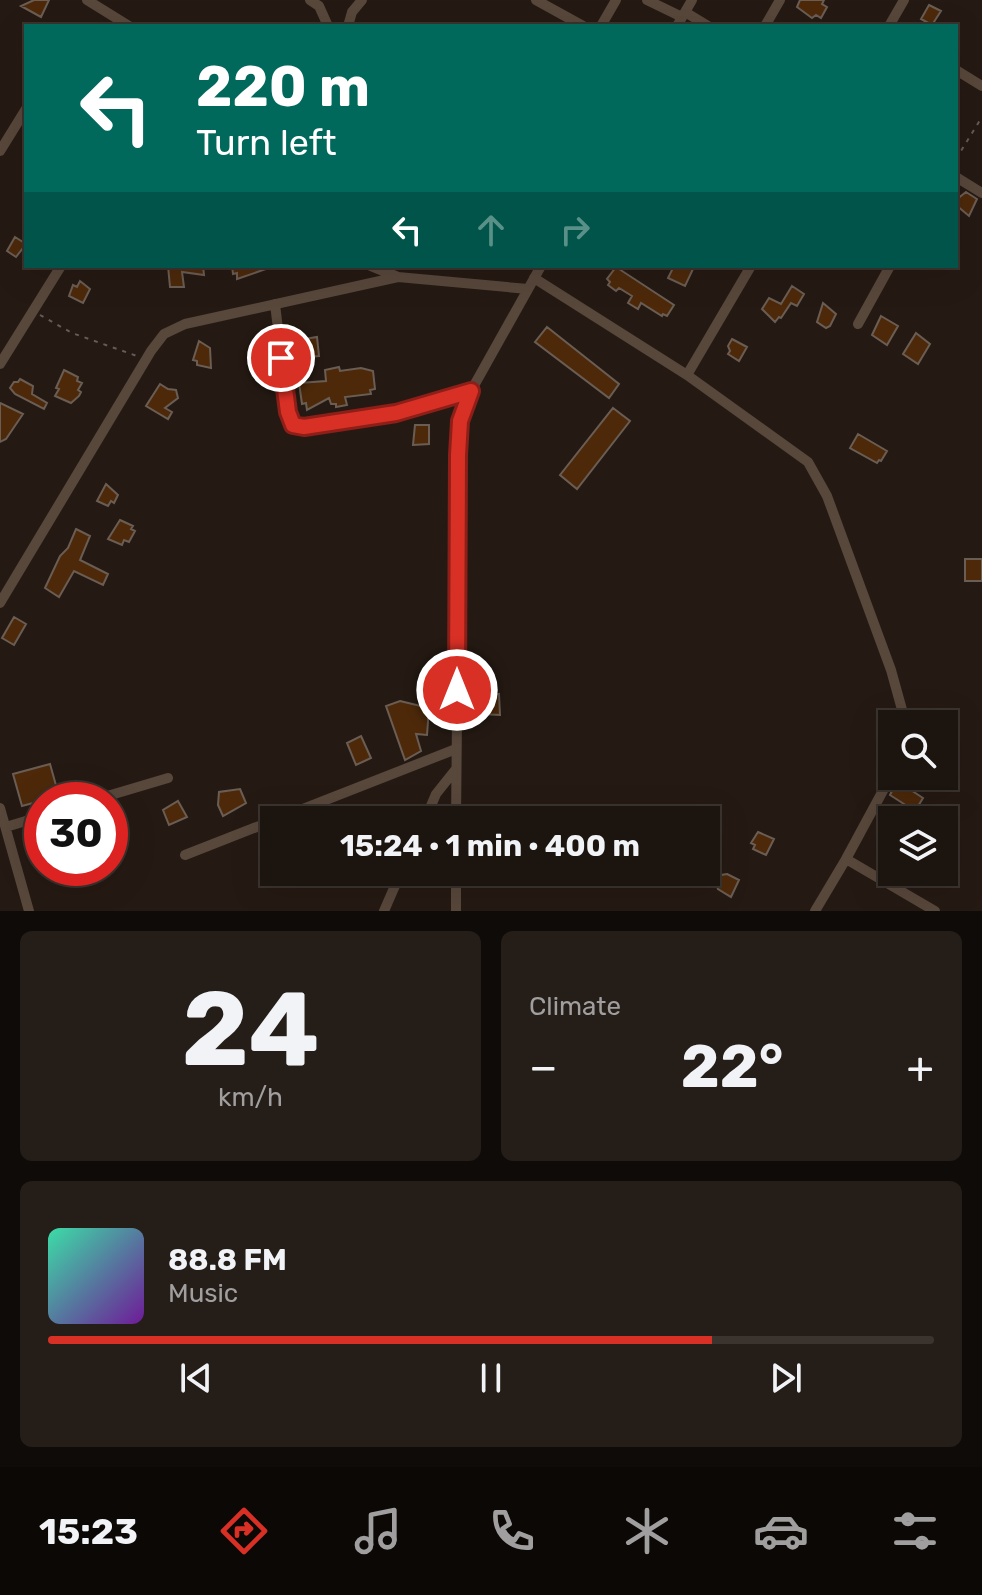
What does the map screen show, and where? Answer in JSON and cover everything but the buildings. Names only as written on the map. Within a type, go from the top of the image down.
[{"type":"street","points":[[87,0],[126,24]]},
{"type":"street","points":[[310,0],[319,6],[327,24]]},
{"type":"street","points":[[349,24],[352,12],[362,0]]},
{"type":"street","points":[[536,0],[579,24]]},
{"type":"street","points":[[602,24],[616,0]]},
{"type":"street","points":[[647,0],[681,18],[701,24]]},
{"type":"street","points":[[681,18],[692,0]]},
{"type":"street","points":[[766,24],[780,0]]},
{"type":"street","points":[[890,24],[904,0]]},
{"type":"street","points":[[958,71],[982,86]]},
{"type":"street","points":[[0,151],[24,112]]},
{"type":"street","points":[[958,178],[982,193]]},
{"type":"street","points":[[0,364],[60,268]]},
{"type":"street","points":[[376,268],[398,277],[528,289]]},
{"type":"street","points":[[456,806],[460,421],[471,391],[540,268]]},
{"type":"street","points":[[687,375],[746,268]]},
{"type":"street","points":[[858,324],[889,268]]},
{"type":"street","points":[[0,603],[145,359],[164,334],[185,324],[398,277]]},
{"type":"street","points":[[534,278],[687,375],[808,462],[827,496],[891,670],[902,710]]},
{"type":"street","points":[[275,304],[288,412],[293,425],[304,427],[396,413],[471,391]]},
{"type":"street","points":[[185,855],[456,749]]},
{"type":"street","points":[[431,806],[436,794],[456,769]]},
{"type":"street","points":[[128,790],[168,778]]},
{"type":"street","points":[[815,911],[883,790]]},
{"type":"street","points":[[0,808],[29,911]]},
{"type":"street","points":[[6,827],[24,822]]},
{"type":"street","points":[[846,859],[935,911]]},
{"type":"street","points":[[384,911],[395,886]]},
{"type":"street","points":[[456,886],[456,911]]},
{"type":"path","points":[[958,156],[982,117]]},
{"type":"path","points":[[33,311],[72,333],[145,359]]},
{"type":"route","points":[[281,358],[288,412],[293,425],[304,427],[396,413],[471,391],[460,421],[458,455],[457,690]]}]
